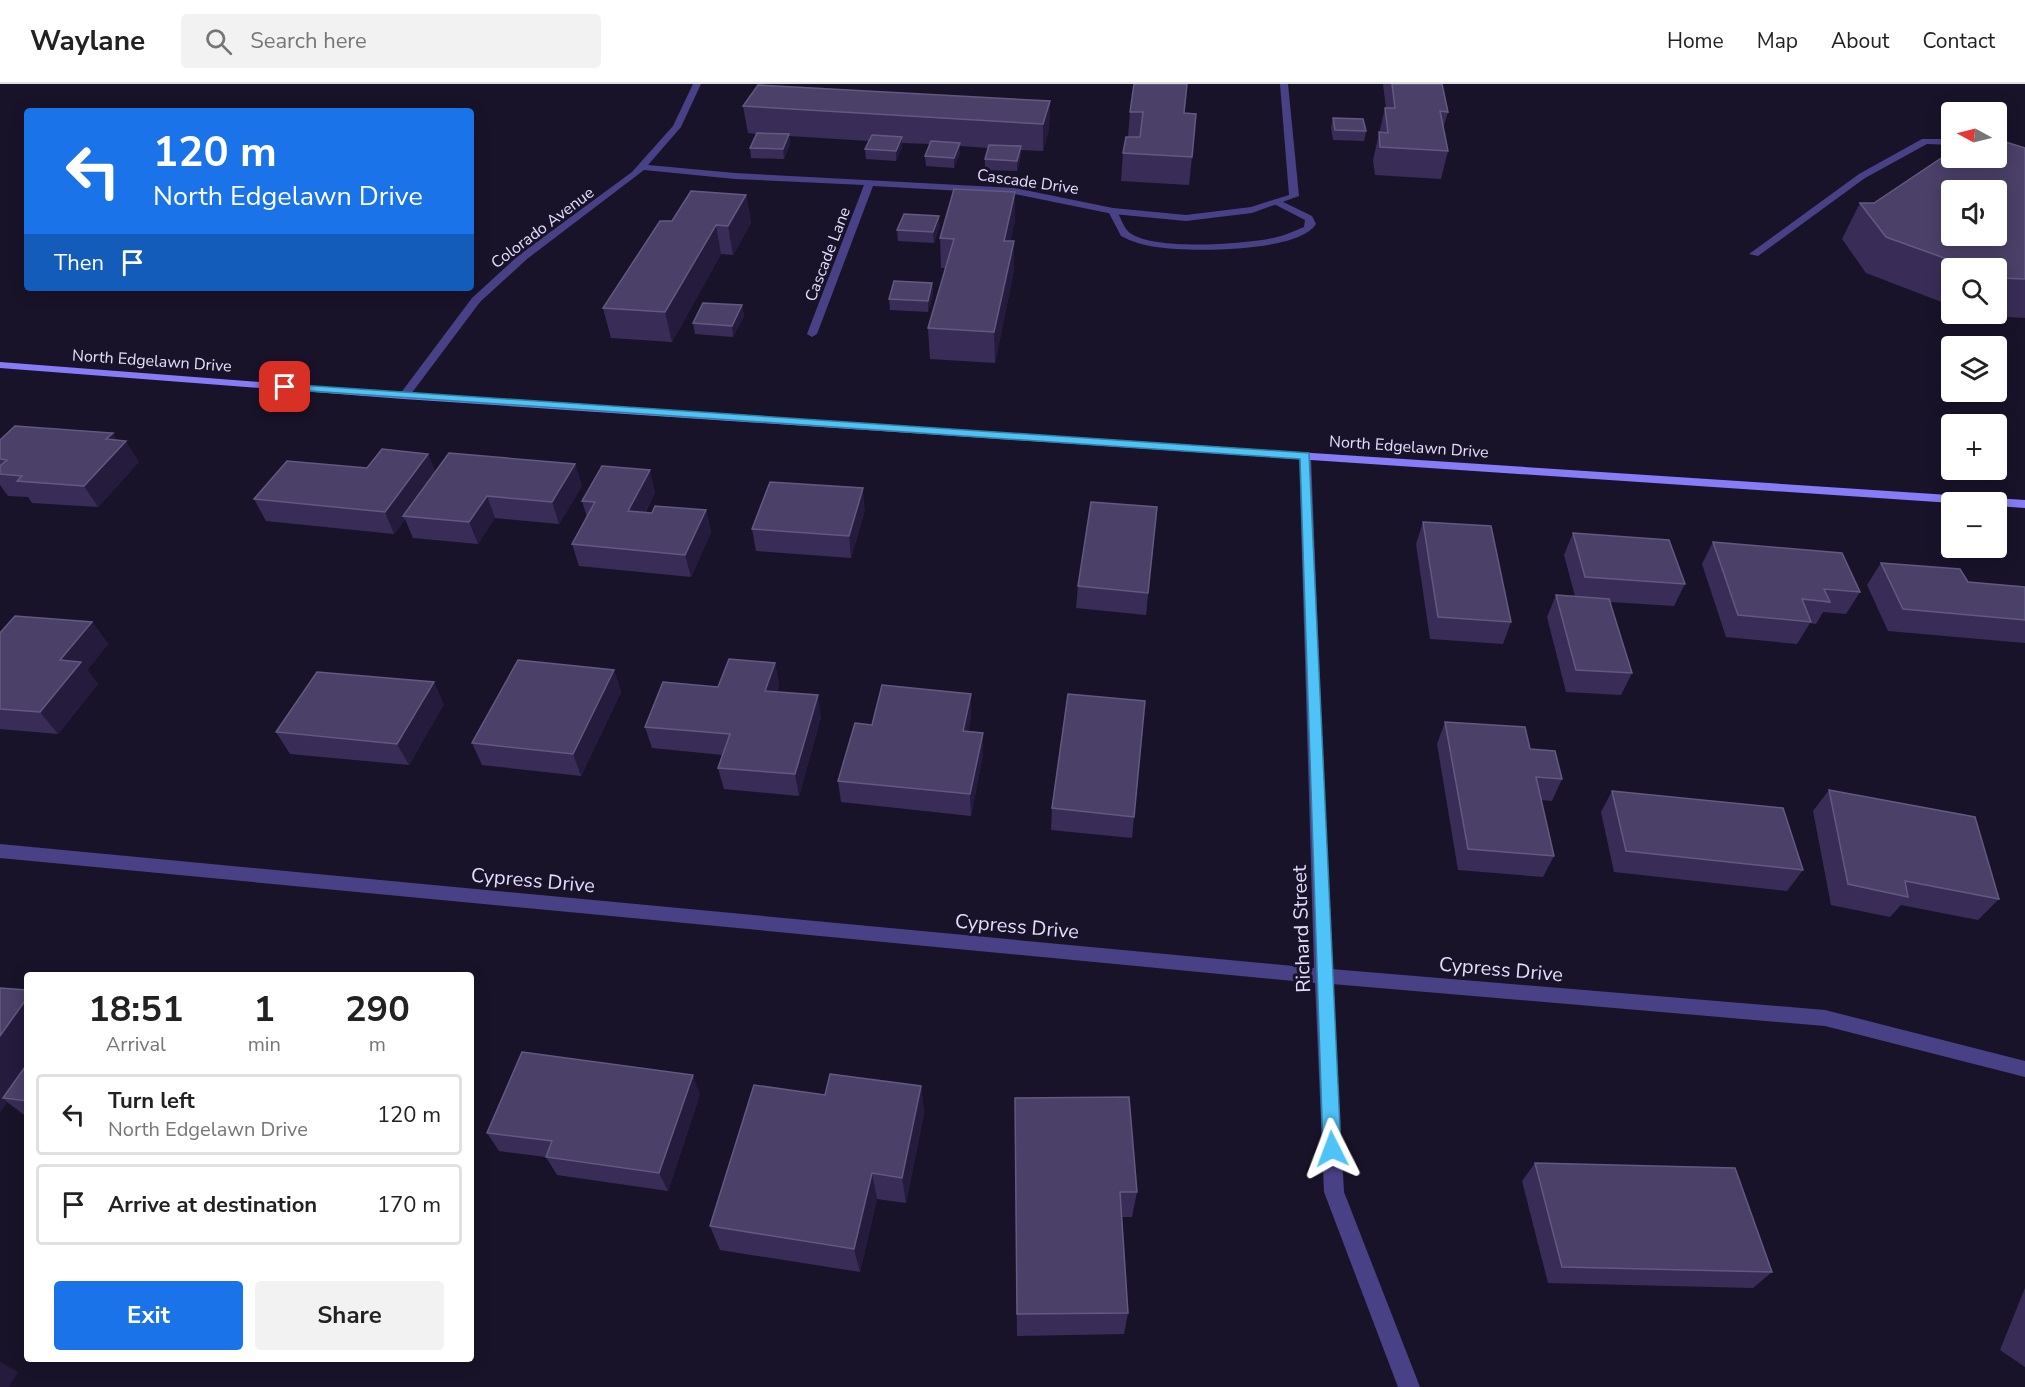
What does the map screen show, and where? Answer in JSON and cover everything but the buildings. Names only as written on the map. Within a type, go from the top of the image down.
[{"type":"street","name":"Colorado Avenue","points":[[404,396],[476,300],[523,257],[605,198],[642,167],[677,127],[697,84]]},
{"type":"street","points":[[1277,202],[1294,196],[1284,84]]},
{"type":"street","points":[[1754,254],[1862,176],[1925,141],[1941,142]]},
{"type":"street","name":"Cascade Drive","points":[[642,167],[735,176],[1015,191],[1113,211],[1186,218],[1252,210],[1277,202]]},
{"type":"street","name":"Cascade Lane","points":[[812,334],[869,184]]},
{"type":"street","points":[[1113,211],[1118,225],[1131,239],[1193,246],[1244,245],[1276,241],[1308,229],[1311,224],[1310,218],[1277,202]]},
{"type":"street","name":"North Edgelawn Drive","points":[[0,365],[404,396],[2025,504]]},
{"type":"street","name":"Richard Street","points":[[1305,456],[1323,976],[1334,1192],[1409,1387]]},
{"type":"street","name":"Cypress Drive","points":[[0,851],[1323,976],[1825,1018],[2025,1069]]},
{"type":"route","points":[[285,387],[1305,456],[1323,976],[1332,1149]]}]
